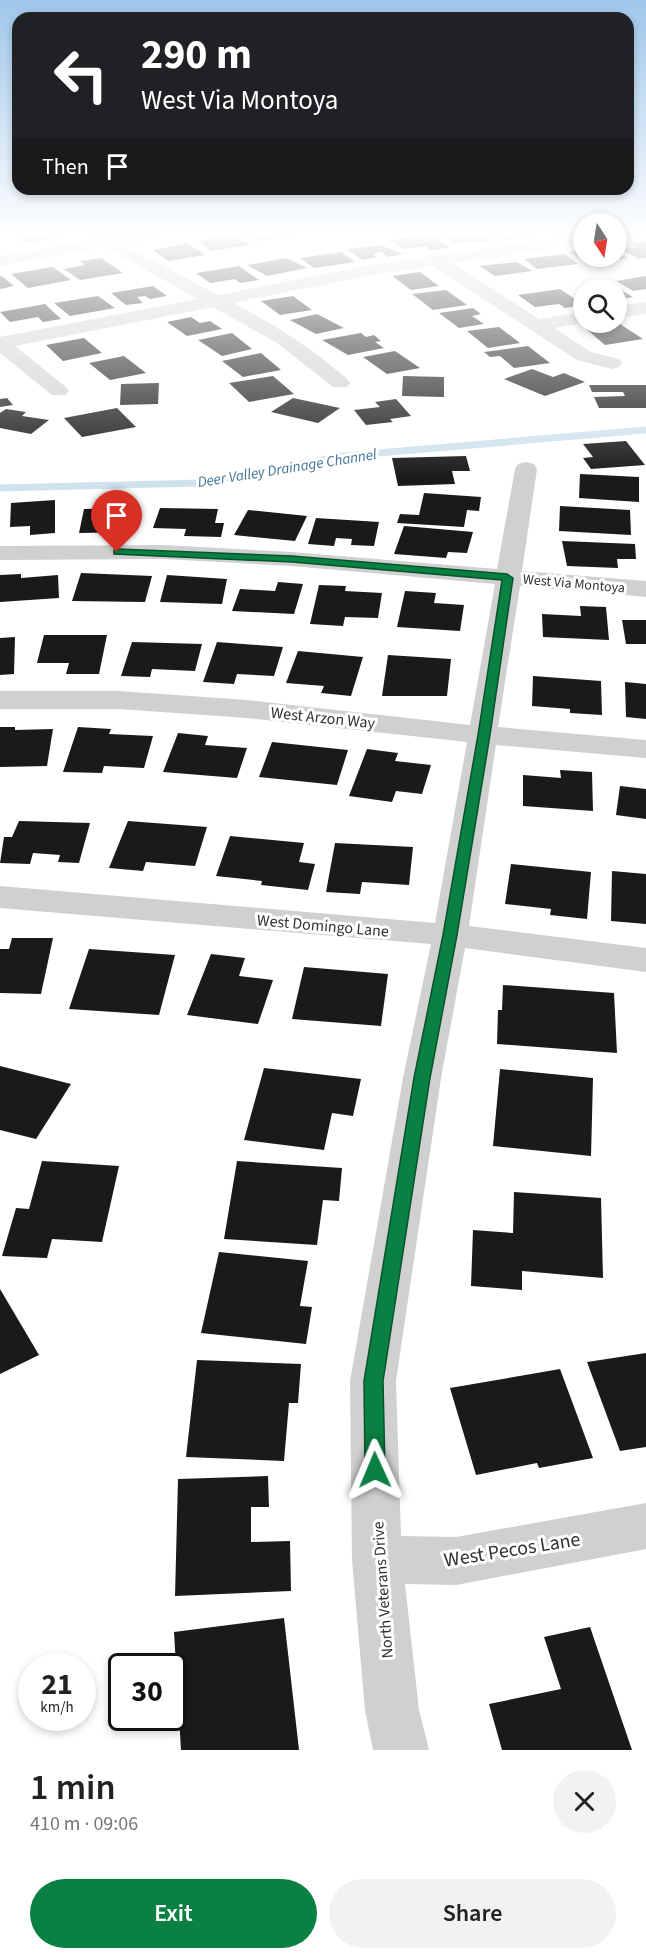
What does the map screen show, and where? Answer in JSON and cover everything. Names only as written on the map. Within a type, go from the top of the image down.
[{"type":"street","points":[[0,343],[140,315]]},
{"type":"street","points":[[238,315],[280,338],[327,370],[340,383]]},
{"type":"street","points":[[521,315],[584,356],[612,363]]},
{"type":"street","points":[[537,325],[573,320]]},
{"type":"street","points":[[0,343],[59,391]]},
{"type":"street","name":"North Veterans Drive","points":[[400,1750],[392,1710],[377,1560],[373,1381],[422,1078],[450,935],[484,735],[526,469]]},
{"type":"street","name":"West Via Montoya","points":[[0,553],[163,552],[292,559],[646,589]]},
{"type":"street","name":"West Arzon Way","points":[[0,700],[119,700],[247,709],[484,735],[646,749]]},
{"type":"street","name":"West Domingo Lane","points":[[0,897],[450,935],[646,960]]},
{"type":"street","name":"West Pecos Lane","points":[[377,1560],[456,1561],[646,1526]]},
{"type":"building","points":[[3,315],[56,315],[61,319],[43,322],[38,317],[10,322]]},
{"type":"building","points":[[318,315],[344,328],[316,334],[290,320]]},
{"type":"building","points":[[441,315],[478,315],[472,316],[484,324],[459,328]]},
{"type":"building","points":[[191,317],[200,323],[210,321],[222,329],[187,336],[167,322]]},
{"type":"building","points":[[499,327],[520,343],[488,348],[467,331]]},
{"type":"building","points":[[627,329],[643,339],[605,345],[591,333],[627,333]]},
{"type":"building","points":[[232,333],[252,349],[222,356],[198,340]]},
{"type":"building","points":[[361,333],[366,337],[374,335],[381,341],[375,342],[384,348],[348,355],[322,340]]},
{"type":"building","points":[[84,338],[102,353],[63,361],[46,345]]},
{"type":"building","points":[[528,346],[550,363],[514,368],[500,356],[490,357],[484,352]]},
{"type":"building","points":[[395,351],[420,368],[387,374],[363,357]]},
{"type":"building","points":[[261,353],[281,370],[243,377],[222,361]]},
{"type":"building","points":[[124,356],[146,373],[110,380],[89,363]]},
{"type":"building","points":[[532,369],[553,377],[564,373],[585,382],[545,396],[504,379]]},
{"type":"building","points":[[273,376],[294,394],[249,402],[229,383]]},
{"type":"building","points":[[403,376],[444,377],[444,397],[402,396]]},
{"type":"building","points":[[159,383],[158,404],[120,405],[121,384]]},
{"type":"building","points":[[589,385],[646,385],[646,408],[599,408],[594,397],[625,396],[623,392],[592,392]]},
{"type":"building","points":[[7,398],[13,405],[0,407],[0,399]]},
{"type":"building","points":[[293,398],[340,408],[318,423],[271,412]]},
{"type":"building","points":[[396,399],[411,416],[390,419],[393,422],[366,425],[354,410],[380,407],[375,402]]},
{"type":"building","points":[[117,408],[136,427],[82,437],[64,418]]},
{"type":"building","points":[[6,409],[26,412],[22,416],[49,420],[31,434],[0,428],[0,413]]},
{"type":"building","points":[[626,441],[645,465],[591,469],[583,458],[593,457],[583,444]]},
{"type":"building","points":[[466,456],[470,471],[452,471],[455,484],[398,486],[392,458]]},
{"type":"building","points":[[580,474],[639,477],[639,502],[579,498]]},
{"type":"building","points":[[424,493],[481,497],[479,511],[467,510],[464,527],[397,523],[400,514],[419,515]]},
{"type":"building","points":[[55,500],[55,533],[30,535],[30,526],[10,527],[11,503]]},
{"type":"building","points":[[560,506],[630,510],[631,535],[559,531]]},
{"type":"building","points":[[138,508],[135,532],[79,533],[84,509]]},
{"type":"building","points":[[160,508],[218,509],[215,523],[224,523],[221,537],[184,536],[186,529],[153,528]]},
{"type":"building","points":[[248,510],[307,516],[295,541],[234,535]]},
{"type":"building","points":[[316,518],[379,522],[374,546],[351,545],[352,539],[336,538],[334,546],[308,544]]},
{"type":"building","points":[[404,526],[473,532],[467,553],[448,552],[446,558],[394,554]]},
{"type":"building","points":[[562,541],[635,544],[636,559],[617,559],[618,568],[567,566]]},
{"type":"building","points":[[81,573],[152,576],[145,602],[72,601]]},
{"type":"building","points":[[21,574],[21,578],[58,575],[59,598],[0,602],[0,575]]},
{"type":"building","points":[[167,575],[227,579],[222,604],[160,602]]},
{"type":"building","points":[[278,582],[303,584],[294,614],[232,611],[240,589],[275,591]]},
{"type":"building","points":[[319,585],[346,586],[345,591],[382,593],[378,618],[345,617],[343,626],[310,624]]},
{"type":"building","points":[[405,591],[436,593],[434,603],[464,605],[460,631],[397,627]]},
{"type":"building","points":[[580,606],[606,607],[609,640],[543,637],[542,614],[581,616]]},
{"type":"building","points":[[622,620],[646,620],[646,644],[626,644]]},
{"type":"building","points":[[44,635],[107,635],[99,674],[66,674],[69,663],[37,663]]},
{"type":"building","points":[[15,637],[14,674],[0,675],[0,638]]},
{"type":"building","points":[[132,642],[202,644],[195,671],[152,669],[150,677],[121,676]]},
{"type":"building","points":[[217,642],[283,647],[274,676],[237,674],[234,684],[203,682]]},
{"type":"building","points":[[298,651],[363,657],[351,696],[321,693],[324,686],[286,683]]},
{"type":"building","points":[[388,655],[451,659],[447,696],[382,696]]},
{"type":"building","points":[[533,676],[601,681],[602,715],[570,713],[570,709],[532,706]]},
{"type":"building","points":[[625,682],[646,684],[646,719],[626,717]]},
{"type":"building","points":[[0,727],[15,727],[15,730],[53,729],[47,766],[0,767]]},
{"type":"building","points":[[78,727],[111,729],[109,734],[153,736],[144,768],[104,766],[102,773],[63,772]]},
{"type":"building","points":[[178,733],[208,736],[205,745],[247,748],[237,778],[163,772]]},
{"type":"building","points":[[272,742],[348,750],[337,785],[259,777]]},
{"type":"building","points":[[367,749],[398,753],[395,761],[431,765],[422,794],[396,791],[392,802],[349,796]]},
{"type":"building","points":[[560,770],[592,772],[593,811],[523,806],[523,775],[561,778]]},
{"type":"building","points":[[620,786],[646,789],[646,819],[616,815]]},
{"type":"building","points":[[19,821],[90,823],[79,863],[58,862],[60,855],[33,853],[30,864],[0,863],[4,837],[12,837]]},
{"type":"building","points":[[128,821],[207,827],[195,866],[146,862],[143,871],[109,868]]},
{"type":"building","points":[[230,836],[304,843],[299,862],[315,864],[308,890],[261,885],[262,881],[216,876]]},
{"type":"building","points":[[335,843],[413,847],[409,885],[362,882],[360,894],[326,892]]},
{"type":"building","points":[[511,864],[591,872],[587,919],[550,915],[551,909],[505,904]]},
{"type":"building","points":[[612,871],[646,874],[646,924],[611,921]]},
{"type":"building","points":[[12,938],[53,938],[41,994],[0,993],[0,949],[9,949]]},
{"type":"building","points":[[89,949],[175,955],[159,1015],[69,1009]]},
{"type":"building","points":[[211,954],[245,958],[239,976],[273,980],[258,1024],[187,1015]]},
{"type":"building","points":[[304,967],[388,974],[381,1026],[292,1019]]},
{"type":"building","points":[[503,985],[614,993],[617,1053],[497,1044],[498,1010],[502,1010]]},
{"type":"building","points":[[0,1066],[71,1084],[36,1139],[0,1130]]},
{"type":"building","points":[[264,1068],[361,1079],[353,1116],[332,1113],[324,1150],[244,1140]]},
{"type":"building","points":[[500,1069],[593,1078],[591,1156],[493,1146]]},
{"type":"building","points":[[42,1161],[119,1166],[102,1242],[52,1239],[47,1258],[2,1256],[16,1208],[29,1209]]},
{"type":"building","points":[[237,1161],[342,1168],[339,1201],[323,1200],[317,1245],[224,1239]]},
{"type":"building","points":[[514,1192],[601,1198],[603,1278],[522,1271],[522,1290],[471,1286],[473,1230],[513,1233]]},
{"type":"building","points":[[219,1252],[308,1261],[300,1306],[312,1307],[306,1344],[201,1333]]},
{"type":"building","points":[[0,1289],[39,1355],[0,1374]]},
{"type":"building","points":[[646,1353],[646,1447],[620,1451],[587,1362]]},
{"type":"building","points":[[197,1360],[301,1364],[298,1403],[289,1403],[284,1461],[186,1457]]},
{"type":"building","points":[[560,1369],[593,1458],[539,1468],[537,1463],[476,1475],[450,1388]]},
{"type":"building","points":[[268,1476],[269,1507],[251,1507],[251,1542],[290,1541],[291,1591],[175,1596],[178,1479]]},
{"type":"building","points":[[284,1618],[299,1750],[181,1750],[180,1731],[186,1731],[186,1653],[175,1653],[174,1632]]},
{"type":"building","points":[[590,1627],[632,1750],[502,1750],[489,1704],[561,1689],[544,1637]]},
{"type":"waterway","name":"Deer Valley Drainage Channel","points":[[0,488],[200,483],[343,456],[646,430]]},
{"type":"route","points":[[117,552],[163,552],[292,559],[507,578],[484,735],[450,935],[422,1078],[373,1381],[375,1470]]}]
